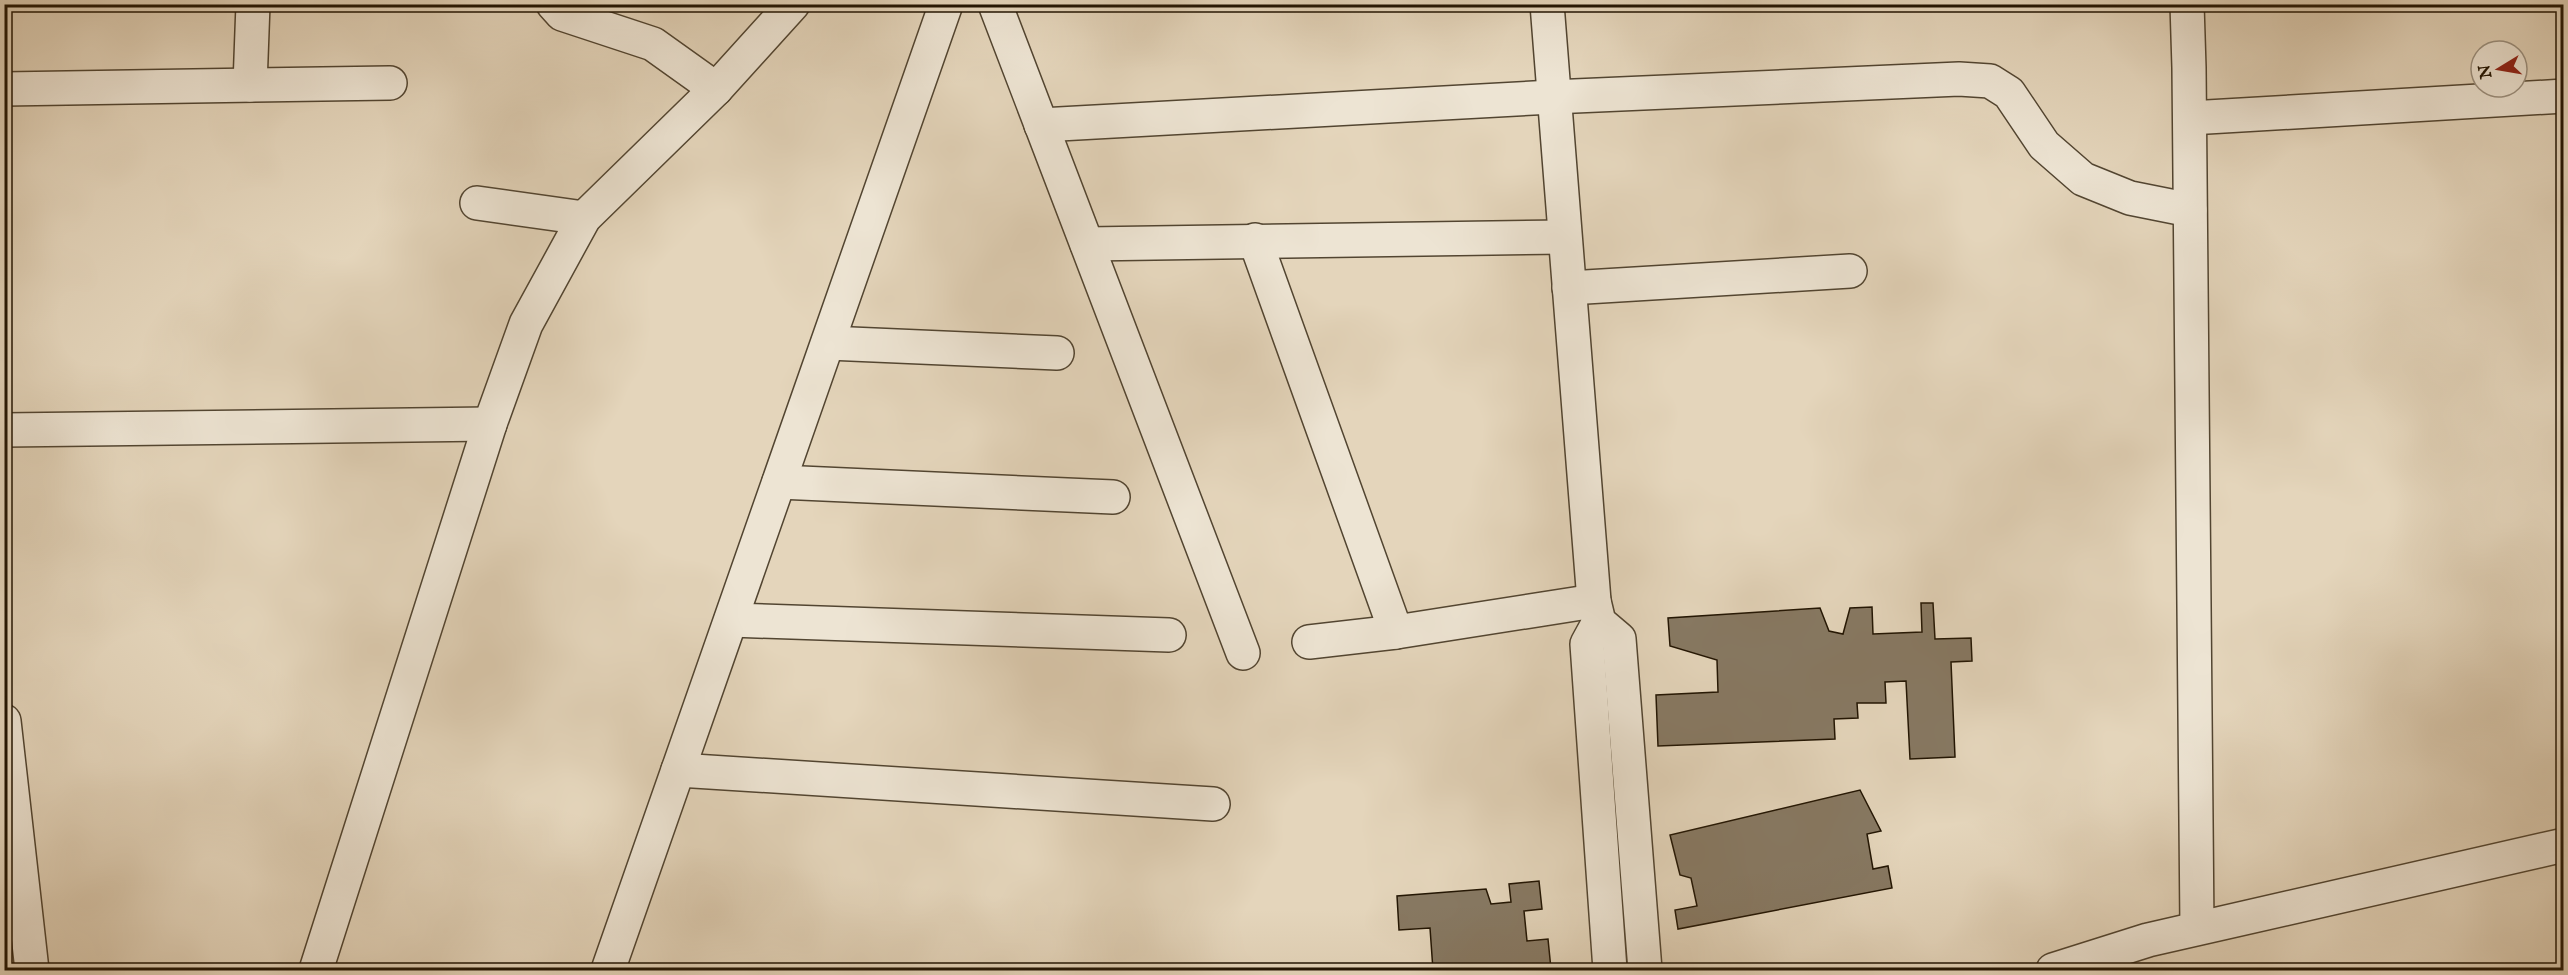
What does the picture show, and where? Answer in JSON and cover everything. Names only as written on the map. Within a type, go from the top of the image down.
[{"type":"street","points":[[250,85],[253,4]]},
{"type":"street","points":[[553,4],[562,14],[653,44],[716,89]]},
{"type":"street","points":[[316,970],[490,424],[526,324],[584,218],[716,89],[793,4]]},
{"type":"street","points":[[608,970],[946,4]]},
{"type":"street","points":[[995,4],[1243,653]]},
{"type":"street","points":[[1546,4],[1597,612],[1587,644],[1610,970]]},
{"type":"street","points":[[2187,4],[2197,928]]},
{"type":"street","points":[[1041,125],[1552,97],[1959,79],[1990,81],[2009,93],[2044,145],[2083,179],[2130,198],[2190,210]]},
{"type":"street","points":[[4,89],[390,83]]},
{"type":"street","points":[[2190,118],[2564,96]]},
{"type":"street","points":[[477,203],[584,218]]},
{"type":"street","points":[[1087,244],[1564,237]]},
{"type":"street","points":[[1255,240],[1396,632]]},
{"type":"street","points":[[1569,288],[1850,271]]},
{"type":"street","points":[[828,344],[1057,353]]},
{"type":"street","points":[[4,430],[490,424]]},
{"type":"street","points":[[779,482],[1113,497]]},
{"type":"street","points":[[1309,642],[1597,612]]},
{"type":"street","points":[[1597,612],[1619,639],[1645,970]]},
{"type":"street","points":[[731,620],[1168,635]]},
{"type":"street","points":[[4,721],[32,970]]},
{"type":"street","points":[[678,771],[1213,804]]},
{"type":"street","points":[[2053,970],[2148,940],[2197,928],[2564,845]]},
{"type":"building","points":[[1921,603],[1933,603],[1935,639],[1971,638],[1972,661],[1951,662],[1955,757],[1910,759],[1906,681],[1885,682],[1886,703],[1857,703],[1858,718],[1834,719],[1835,739],[1658,746],[1656,695],[1718,692],[1717,660],[1670,646],[1668,618],[1820,608],[1829,631],[1843,634],[1850,608],[1872,607],[1873,634],[1922,632]]},
{"type":"building","points":[[1860,790],[1881,831],[1867,834],[1873,869],[1888,866],[1892,888],[1678,929],[1675,910],[1697,906],[1691,878],[1680,875],[1670,835]]},
{"type":"building","points":[[1539,881],[1542,909],[1524,911],[1527,941],[1548,939],[1551,969],[1433,970],[1430,928],[1399,930],[1397,896],[1486,889],[1491,904],[1511,902],[1509,884]]}]
